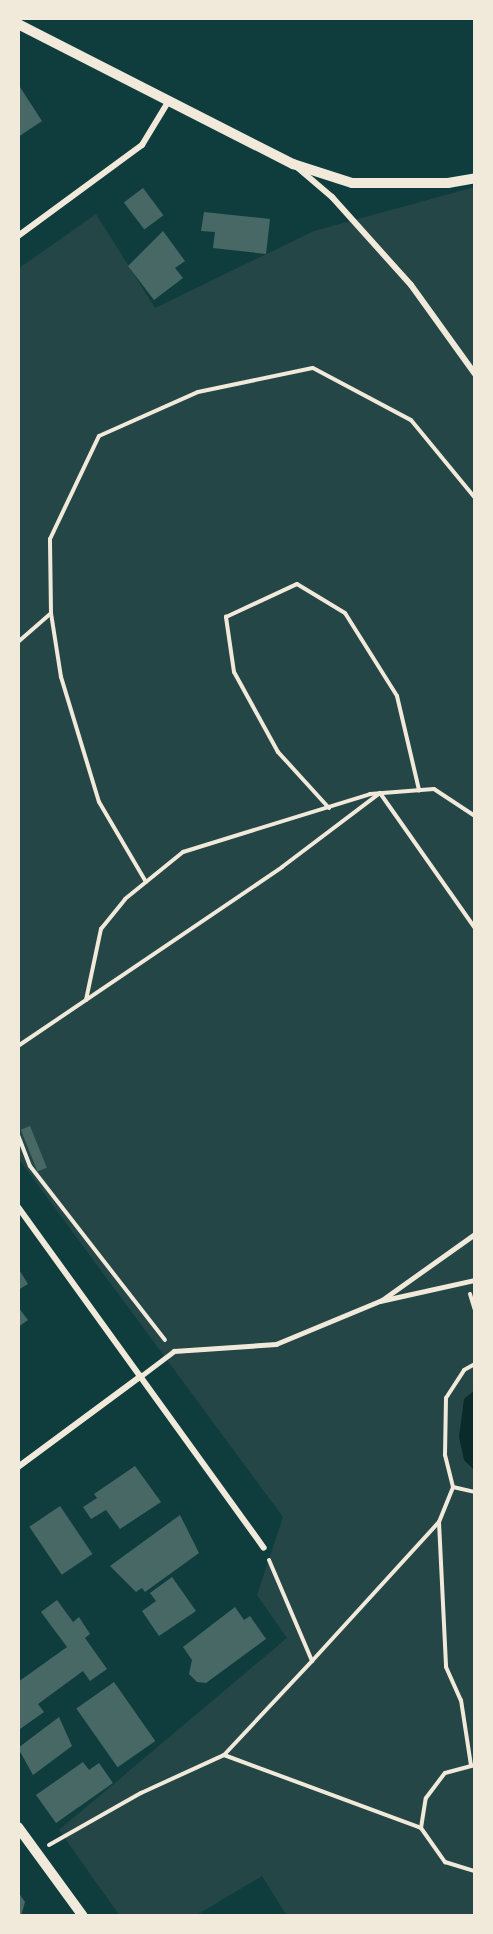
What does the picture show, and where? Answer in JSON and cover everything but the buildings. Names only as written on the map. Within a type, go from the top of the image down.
[{"type":"street","points":[[18,24],[293,164],[352,183],[448,183],[475,178]]},
{"type":"street","points":[[18,236],[142,145],[168,102]]},
{"type":"street","points":[[293,164],[332,196],[411,285],[475,374]]},
{"type":"street","points":[[18,1207],[264,1548]]},
{"type":"street","points":[[18,1467],[141,1376]]},
{"type":"street","points":[[18,1827],[83,1916]]},
{"type":"lane","points":[[380,1301],[475,1234]]},
{"type":"lane","points":[[141,1376],[174,1351],[276,1344],[380,1301],[475,1280]]},
{"type":"path","points":[[146,882],[99,802],[61,677],[51,613],[50,539],[99,436],[198,392],[313,368],[411,420],[475,498]]},
{"type":"path","points":[[329,808],[279,752],[234,672],[226,617],[297,584],[345,613],[397,696],[419,790]]},
{"type":"path","points":[[18,642],[51,613]]},
{"type":"path","points":[[86,1000],[101,929],[146,882],[183,852],[380,793],[434,789],[475,816]]},
{"type":"path","points":[[380,793],[475,928]]},
{"type":"path","points":[[18,1046],[380,793]]},
{"type":"path","points":[[18,1135],[30,1166],[138,1312],[174,1351]]},
{"type":"path","points":[[37,1852],[141,1793],[224,1755],[439,1522],[453,1487],[445,1455],[446,1398],[464,1370],[475,1364]]},
{"type":"path","points":[[453,1487],[475,1492]]},
{"type":"path","points":[[421,1828],[426,1798],[445,1773],[473,1765],[461,1700],[446,1667],[439,1522]]},
{"type":"path","points":[[264,1548],[312,1661]]},
{"type":"path","points":[[224,1755],[421,1828],[445,1862],[475,1871]]},
{"type":"shaded area","points":[[475,187],[475,1916],[287,1916],[262,1876],[195,1916],[120,1916],[59,1830],[287,1638],[257,1595],[283,1517],[18,1158],[18,269],[96,214],[155,308],[314,231]]},
{"type":"shaded area","points":[[475,1390],[475,1471],[464,1460],[459,1437],[464,1399]]}]
